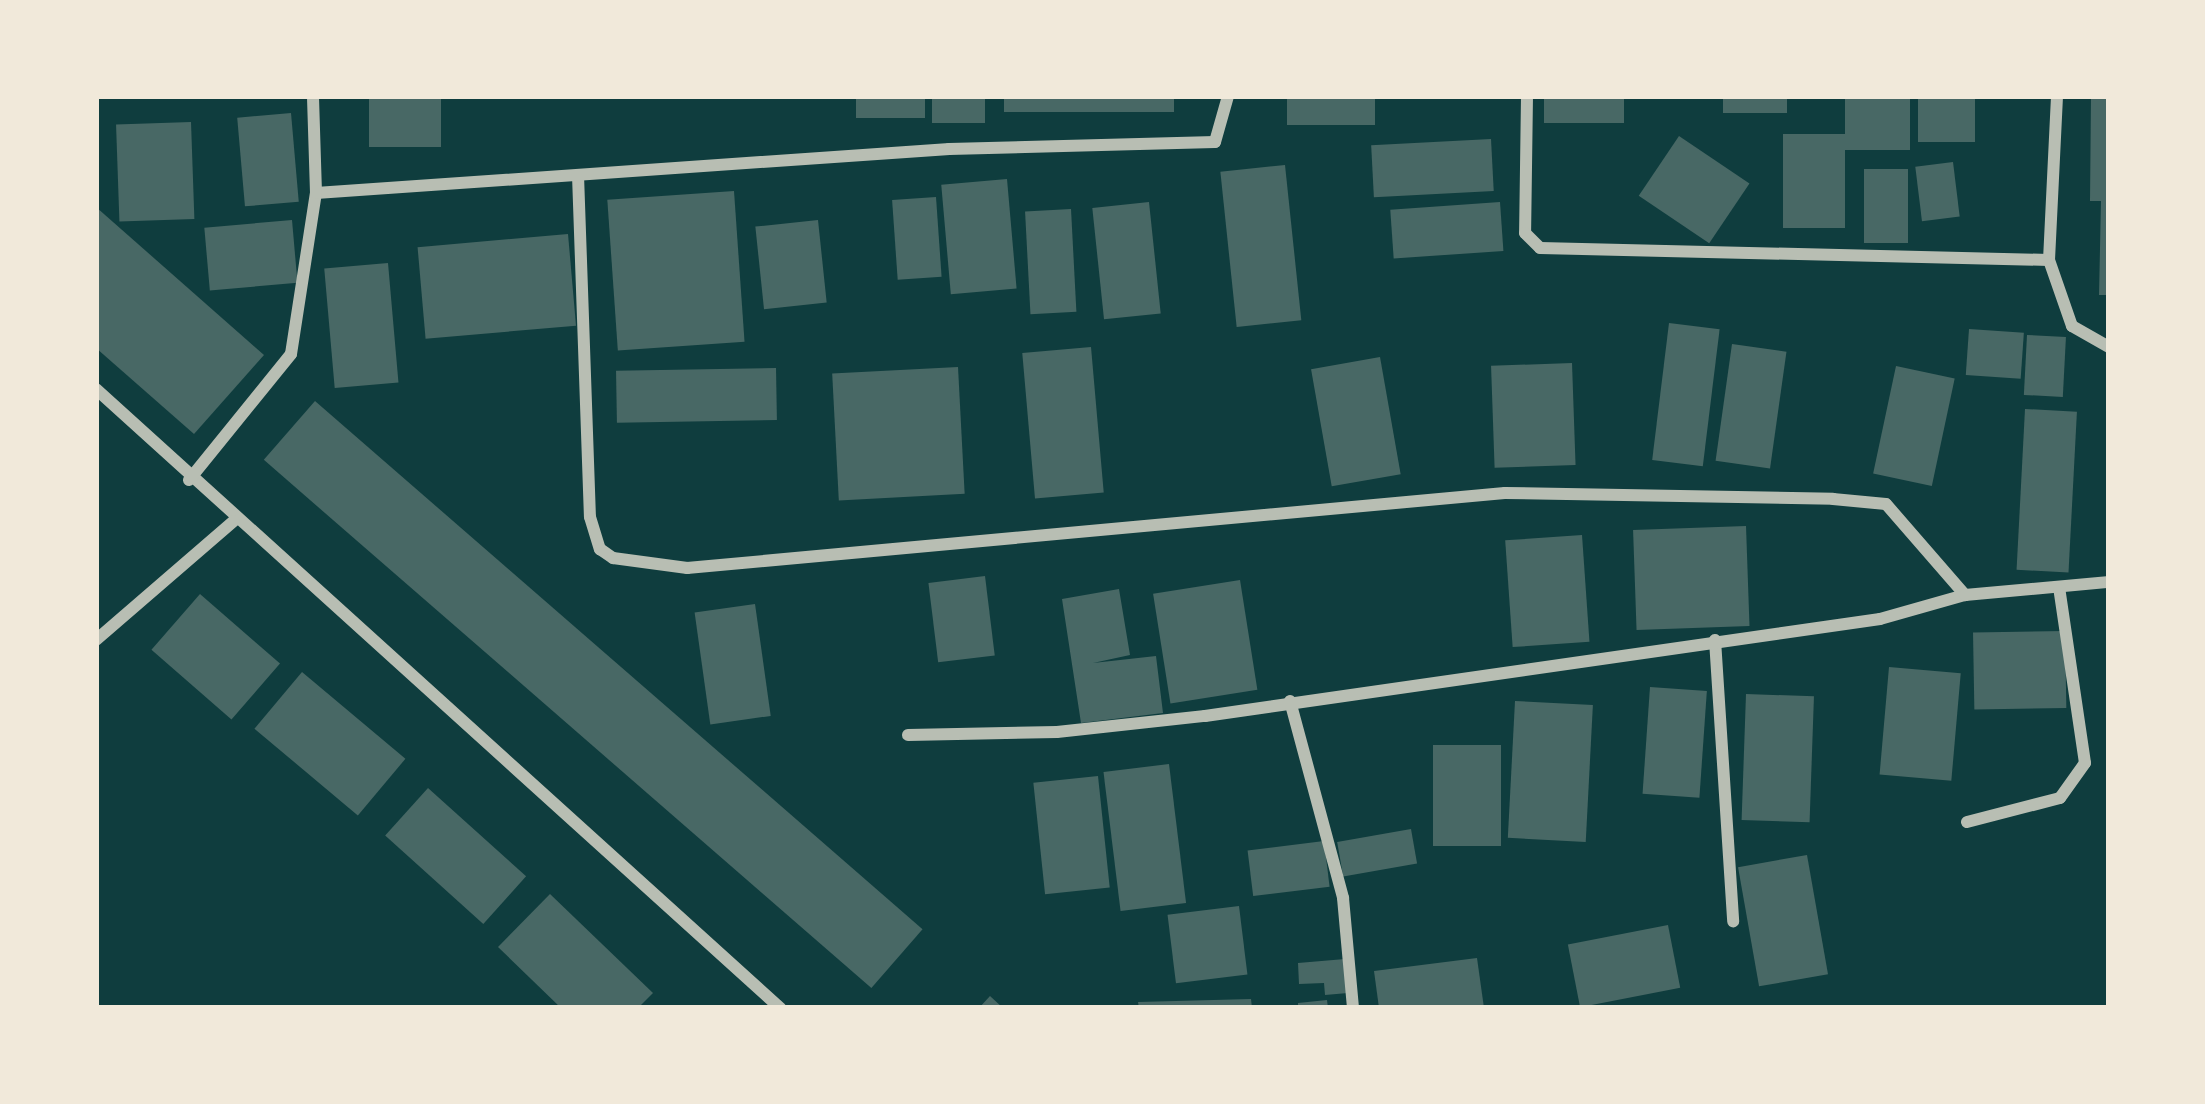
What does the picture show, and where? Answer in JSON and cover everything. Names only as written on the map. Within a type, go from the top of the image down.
[{"type":"street","points":[[189,480],[291,354],[316,193],[313,96]]},
{"type":"street","points":[[316,193],[949,149],[1215,142],[1228,96]]},
{"type":"street","points":[[1526,96],[1525,233],[1540,248],[2049,260]]},
{"type":"street","points":[[2056,96],[2049,260],[2072,326],[2109,347]]},
{"type":"street","points":[[578,175],[590,517],[600,549],[614,558],[687,568],[1505,493],[1833,499],[1886,504],[1965,595]]},
{"type":"street","points":[[96,389],[234,521],[780,1008]]},
{"type":"street","points":[[96,640],[234,521]]},
{"type":"street","points":[[908,735],[1058,732],[1924,612],[1965,595],[2109,582]]},
{"type":"street","points":[[1966,822],[2060,799],[2085,764],[2059,587]]},
{"type":"street","points":[[1715,640],[1733,921]]},
{"type":"street","points":[[1290,700],[1343,898],[1353,1008]]},
{"type":"building","points":[[369,96],[441,96],[441,147],[369,147]]},
{"type":"building","points":[[856,96],[925,96],[925,118],[856,118]]},
{"type":"building","points":[[932,96],[985,96],[985,123],[932,123]]},
{"type":"building","points":[[1004,96],[1174,96],[1174,112],[1004,112]]},
{"type":"building","points":[[1287,96],[1375,96],[1375,125],[1287,125]]},
{"type":"building","points":[[1544,96],[1624,96],[1624,123],[1544,123]]},
{"type":"building","points":[[1723,96],[1787,96],[1787,113],[1723,113]]},
{"type":"building","points":[[1845,96],[1910,96],[1910,150],[1845,150]]},
{"type":"building","points":[[1918,96],[1975,96],[1975,142],[1918,142]]},
{"type":"building","points":[[2091,96],[2109,96],[2109,295],[2099,295],[2101,201],[2090,201]]},
{"type":"building","points":[[291,113],[299,202],[245,206],[237,118]]},
{"type":"building","points":[[191,122],[194,219],[119,222],[116,125]]},
{"type":"building","points":[[1783,134],[1845,134],[1845,228],[1783,228]]},
{"type":"building","points":[[1679,136],[1749,184],[1709,243],[1639,196]]},
{"type":"building","points":[[1491,139],[1494,191],[1374,197],[1371,145]]},
{"type":"building","points":[[1953,162],[1960,217],[1922,221],[1915,167]]},
{"type":"building","points":[[1285,165],[1301,320],[1237,327],[1220,172]]},
{"type":"building","points":[[1864,169],[1908,169],[1908,243],[1864,243]]},
{"type":"building","points":[[1007,179],[1017,289],[951,294],[941,185]]},
{"type":"building","points":[[734,191],[745,342],[618,350],[607,200]]},
{"type":"building","points":[[936,197],[942,277],[898,280],[892,200]]},
{"type":"building","points":[[1149,202],[1161,313],[1104,319],[1092,208]]},
{"type":"building","points":[[1500,202],[1503,251],[1394,259],[1390,210]]},
{"type":"building","points":[[96,207],[264,355],[194,434],[96,348]]},
{"type":"building","points":[[1071,209],[1076,312],[1030,314],[1025,211]]},
{"type":"building","points":[[292,220],[297,283],[210,290],[204,228]]},
{"type":"building","points":[[818,220],[827,303],[764,309],[755,227]]},
{"type":"building","points":[[568,234],[576,326],[426,339],[418,247]]},
{"type":"building","points":[[388,263],[398,383],[335,388],[324,269]]},
{"type":"building","points":[[1669,323],[1720,329],[1703,466],[1652,460]]},
{"type":"building","points":[[1969,329],[2024,333],[2021,379],[1966,375]]},
{"type":"building","points":[[2027,335],[2066,337],[2063,397],[2024,395]]},
{"type":"building","points":[[1732,344],[1786,352],[1770,469],[1716,461]]},
{"type":"building","points":[[1091,347],[1104,492],[1035,498],[1022,353]]},
{"type":"building","points":[[1380,357],[1401,474],[1332,486],[1311,369]]},
{"type":"building","points":[[1572,363],[1576,465],[1495,468],[1491,366]]},
{"type":"building","points":[[1896,366],[1955,378],[1932,486],[1873,474]]},
{"type":"building","points":[[958,367],[965,494],[839,500],[832,374]]},
{"type":"building","points":[[776,368],[777,420],[617,423],[616,371]]},
{"type":"building","points":[[315,401],[923,929],[871,988],[264,460]]},
{"type":"building","points":[[2025,409],[2077,412],[2069,573],[2017,570]]},
{"type":"building","points":[[1746,526],[1749,626],[1637,630],[1633,530]]},
{"type":"building","points":[[1582,535],[1589,642],[1513,647],[1505,540]]},
{"type":"building","points":[[985,576],[995,655],[938,662],[928,583]]},
{"type":"building","points":[[1240,580],[1257,690],[1170,703],[1153,594]]},
{"type":"building","points":[[1119,589],[1130,655],[1093,663],[1156,656],[1163,713],[1081,723],[1062,599]]},
{"type":"building","points":[[200,594],[280,664],[231,719],[151,650]]},
{"type":"building","points":[[755,604],[771,716],[710,724],[695,612]]},
{"type":"building","points":[[2065,631],[2066,708],[1974,710],[1973,633]]},
{"type":"building","points":[[1889,667],[1961,673],[1951,781],[1880,775]]},
{"type":"building","points":[[302,672],[405,759],[358,815],[254,729]]},
{"type":"building","points":[[1650,687],[1707,691],[1699,798],[1643,794]]},
{"type":"building","points":[[1746,694],[1814,696],[1810,822],[1742,820]]},
{"type":"building","points":[[1515,701],[1593,705],[1586,842],[1508,838]]},
{"type":"building","points":[[1433,745],[1501,745],[1501,846],[1433,846]]},
{"type":"building","points":[[1169,764],[1186,903],[1121,911],[1103,772]]},
{"type":"building","points":[[1098,776],[1110,887],[1045,894],[1033,783]]},
{"type":"building","points":[[428,788],[526,876],[483,924],[385,836]]},
{"type":"building","points":[[1411,829],[1417,863],[1343,876],[1337,842]]},
{"type":"building","points":[[1324,841],[1330,887],[1253,896],[1248,850]]},
{"type":"building","points":[[1807,855],[1828,974],[1759,986],[1738,867]]},
{"type":"building","points":[[550,894],[653,993],[638,1008],[561,1008],[498,947]]},
{"type":"building","points":[[1239,906],[1247,974],[1176,983],[1168,915]]},
{"type":"building","points":[[1668,925],[1680,988],[1580,1007],[1568,944]]},
{"type":"building","points":[[1477,958],[1484,1008],[1379,1008],[1374,971]]},
{"type":"building","points":[[1345,959],[1348,993],[1325,995],[1324,983],[1299,984],[1298,963]]},
{"type":"building","points":[[990,996],[1003,1008],[979,1008]]},
{"type":"building","points":[[1251,999],[1252,1008],[1139,1008],[1138,1002]]},
{"type":"building","points":[[1327,1000],[1328,1008],[1298,1008],[1298,1003]]}]
